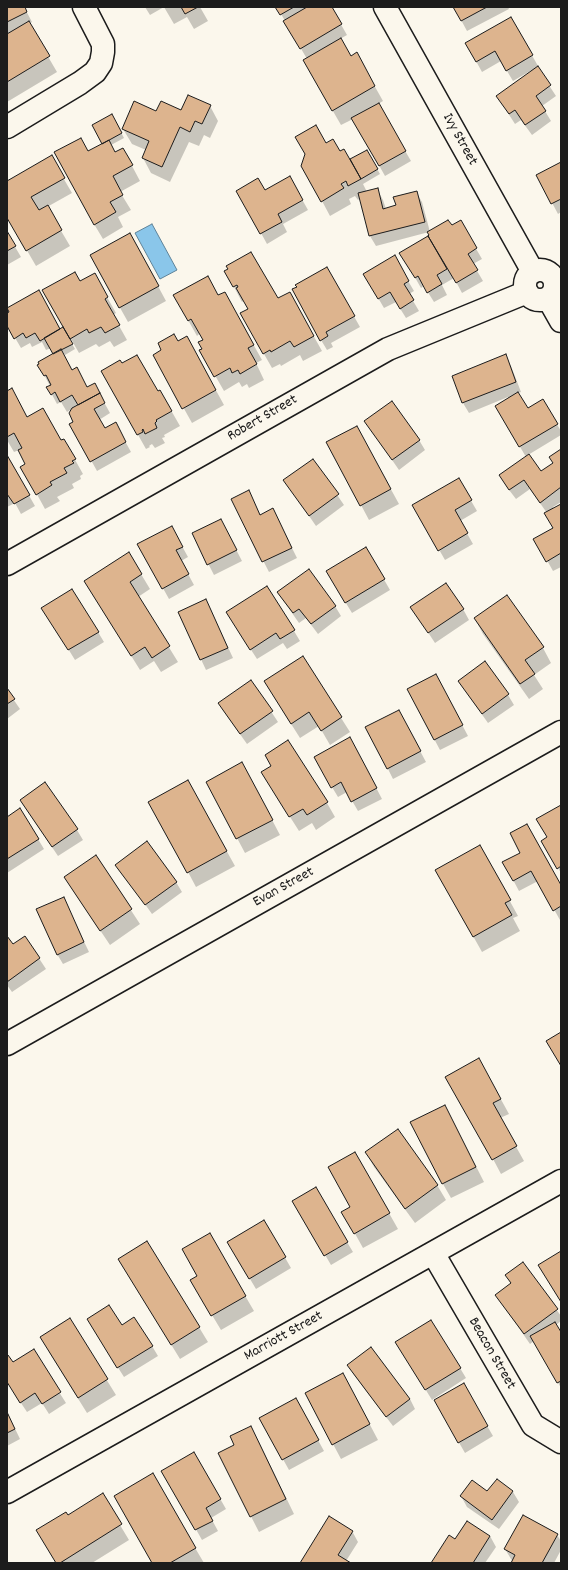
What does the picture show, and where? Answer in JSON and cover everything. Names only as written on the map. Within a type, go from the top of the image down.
[{"type":"street","points":[[7,127],[80,83],[95,72],[101,63],[103,44],[84,7]]},
{"type":"street","name":"Ivy Street","points":[[385,7],[530,282]]},
{"type":"street","points":[[530,282],[543,270],[552,275],[561,321]]},
{"type":"street","name":"Robert Street","points":[[7,564],[382,352],[530,282]]},
{"type":"street","name":"Evan Street","points":[[7,1044],[561,732]]},
{"type":"street","name":"Marriott Street","points":[[7,1492],[561,1181]]},
{"type":"street","name":"Beacon Street","points":[[433,1253],[533,1425],[561,1442]]},
{"type":"water","points":[[152,224],[177,270],[160,279],[135,233]]},
{"type":"building","points":[[7,7],[25,7],[27,12],[7,22]]},
{"type":"building","points":[[181,7],[198,7],[185,14]]},
{"type":"building","points":[[275,7],[294,7],[280,15]]},
{"type":"building","points":[[307,7],[332,7],[342,24],[300,49],[283,21]]},
{"type":"building","points":[[453,7],[487,7],[461,21]]},
{"type":"building","points":[[511,17],[533,55],[506,71],[495,51],[476,62],[465,43]]},
{"type":"building","points":[[29,21],[50,56],[7,82],[7,34]]},
{"type":"building","points":[[341,38],[351,56],[357,52],[375,86],[332,111],[303,60]]},
{"type":"building","points":[[538,66],[551,85],[536,96],[546,111],[525,125],[515,110],[509,114],[496,96]]},
{"type":"building","points":[[188,95],[211,105],[202,124],[195,121],[190,132],[180,127],[162,167],[142,158],[149,141],[122,129],[134,101],[156,111],[161,101],[181,110]]},
{"type":"building","points":[[379,103],[406,151],[379,166],[351,118]]},
{"type":"building","points":[[112,114],[122,133],[102,144],[92,125]]},
{"type":"building","points":[[316,125],[326,143],[333,139],[340,151],[344,149],[361,179],[348,186],[346,181],[341,184],[344,188],[321,202],[301,166],[305,154],[295,137]]},
{"type":"building","points":[[81,138],[88,151],[109,140],[115,152],[123,148],[133,165],[113,176],[123,195],[110,202],[116,212],[94,225],[54,152]]},
{"type":"building","points":[[367,150],[378,169],[361,179],[350,159]]},
{"type":"building","points":[[52,155],[65,178],[31,197],[39,210],[48,205],[62,230],[26,251],[7,218],[7,181]]},
{"type":"building","points":[[561,162],[561,199],[551,204],[536,175]]},
{"type":"building","points":[[290,176],[303,200],[278,214],[282,222],[260,234],[236,191],[258,178],[265,190]]},
{"type":"building","points":[[378,188],[383,209],[396,205],[393,197],[417,191],[425,222],[369,236],[358,193]]},
{"type":"building","points":[[448,220],[452,225],[461,220],[477,248],[468,254],[478,270],[456,283],[427,232]]},
{"type":"building","points":[[7,231],[16,246],[7,251]]},
{"type":"building","points":[[130,233],[159,286],[119,308],[90,255]]},
{"type":"building","points":[[428,236],[447,269],[437,275],[442,284],[427,293],[418,276],[415,278],[399,253]]},
{"type":"building","points":[[251,252],[278,298],[290,292],[314,336],[294,347],[290,341],[271,352],[270,350],[263,354],[240,313],[248,309],[236,288],[238,287],[237,285],[233,287],[224,271],[228,269],[226,266]]},
{"type":"building","points":[[395,255],[409,281],[404,284],[414,300],[400,309],[390,292],[378,299],[363,274]]},
{"type":"building","points":[[327,267],[355,316],[326,332],[328,336],[320,341],[292,289],[297,287],[295,285]]},
{"type":"building","points":[[75,272],[80,281],[95,273],[108,297],[105,299],[120,325],[105,333],[101,327],[89,333],[87,329],[70,339],[42,290]]},
{"type":"building","points":[[208,276],[218,295],[225,292],[254,345],[248,348],[257,364],[240,374],[238,370],[232,373],[230,368],[214,377],[199,350],[202,349],[198,342],[203,340],[191,319],[188,321],[173,295]]},
{"type":"building","points":[[39,290],[60,329],[40,341],[35,333],[26,338],[23,333],[14,339],[7,326],[7,313],[9,312],[7,308]]},
{"type":"building","points":[[63,327],[73,344],[53,354],[44,338]]},
{"type":"building","points":[[174,334],[178,341],[187,336],[216,390],[182,409],[153,355],[161,350],[158,343]]},
{"type":"building","points":[[61,349],[72,370],[77,367],[87,387],[95,383],[100,393],[78,405],[72,395],[60,402],[55,392],[51,395],[46,387],[51,385],[46,375],[44,376],[37,365],[39,364],[38,362]]},
{"type":"building","points":[[506,354],[516,382],[462,403],[452,376]]},
{"type":"building","points":[[137,355],[158,391],[160,390],[172,411],[156,420],[157,421],[155,423],[157,428],[145,434],[143,429],[143,432],[137,435],[101,371],[120,360],[122,363]]},
{"type":"building","points":[[12,388],[27,417],[43,408],[61,440],[64,439],[76,459],[72,461],[74,463],[64,468],[67,473],[50,482],[52,485],[36,495],[20,467],[25,464],[18,450],[22,448],[14,433],[7,437],[7,391]]},
{"type":"building","points":[[518,392],[528,408],[543,399],[558,424],[519,447],[495,406]]},
{"type":"building","points":[[100,393],[105,403],[94,409],[105,428],[116,422],[126,442],[90,462],[69,424],[73,422],[69,413],[72,408]]},
{"type":"building","points":[[392,401],[420,440],[392,460],[364,421]]},
{"type":"building","points":[[357,426],[391,489],[360,506],[326,442]]},
{"type":"building","points":[[561,449],[561,487],[540,503],[524,480],[509,490],[499,475],[529,454],[541,471],[553,463],[549,457]]},
{"type":"building","points":[[7,455],[30,495],[14,504],[7,494]]},
{"type":"building","points":[[313,459],[339,494],[309,516],[283,480]]},
{"type":"building","points":[[459,478],[472,500],[455,510],[468,533],[438,551],[412,505]]},
{"type":"building","points":[[249,490],[260,515],[273,508],[292,548],[262,562],[231,499]]},
{"type":"building","points":[[561,504],[561,553],[546,562],[533,539],[553,528],[544,513]]},
{"type":"building","points":[[221,519],[237,550],[207,565],[192,533]]},
{"type":"building","points":[[172,526],[183,547],[176,550],[189,574],[162,589],[137,544]]},
{"type":"building","points":[[366,547],[385,579],[345,603],[326,571]]},
{"type":"building","points":[[129,552],[142,574],[130,582],[170,646],[152,658],[145,647],[131,656],[84,581]]},
{"type":"building","points":[[309,569],[336,606],[311,624],[299,609],[293,613],[277,592]]},
{"type":"building","points":[[446,583],[464,609],[428,633],[410,607]]},
{"type":"building","points":[[267,586],[295,630],[280,639],[276,633],[250,650],[226,612]]},
{"type":"building","points":[[72,589],[99,632],[68,650],[41,608]]},
{"type":"building","points":[[507,595],[544,647],[525,660],[535,674],[520,684],[474,618]]},
{"type":"building","points":[[206,599],[228,648],[200,660],[178,612]]},
{"type":"building","points":[[303,656],[342,717],[321,731],[309,712],[291,724],[264,681]]},
{"type":"building","points":[[485,661],[509,694],[482,714],[458,681]]},
{"type":"building","points":[[436,674],[463,725],[434,740],[407,689]]},
{"type":"building","points":[[251,680],[273,711],[240,734],[218,703]]},
{"type":"building","points":[[7,688],[15,699],[7,704]]},
{"type":"building","points":[[399,710],[421,751],[387,769],[365,727]]},
{"type":"building","points":[[350,737],[377,788],[351,802],[341,782],[331,788],[314,757]]},
{"type":"building","points":[[288,740],[328,802],[307,815],[303,809],[289,817],[261,772],[271,766],[265,755]]},
{"type":"building","points":[[242,762],[273,820],[236,839],[206,782]]},
{"type":"building","points":[[188,780],[227,851],[187,873],[148,802]]},
{"type":"building","points":[[45,782],[78,829],[52,847],[20,800]]},
{"type":"building","points":[[561,805],[561,866],[557,869],[541,841],[547,837],[536,819]]},
{"type":"building","points":[[20,808],[39,839],[7,859],[7,817]]},
{"type":"building","points":[[527,824],[561,885],[561,906],[553,911],[531,871],[513,881],[502,862],[520,853],[510,833]]},
{"type":"building","points":[[147,841],[177,882],[145,905],[115,865]]},
{"type":"building","points":[[480,845],[511,900],[505,903],[512,915],[473,937],[435,870]]},
{"type":"building","points":[[96,855],[132,909],[100,931],[64,877]]},
{"type":"building","points":[[64,897],[84,942],[57,955],[36,909]]},
{"type":"building","points":[[7,936],[13,944],[25,936],[40,958],[7,982]]},
{"type":"building","points":[[561,1032],[561,1066],[546,1041]]},
{"type":"building","points":[[479,1058],[501,1099],[493,1103],[517,1146],[492,1160],[445,1077]]},
{"type":"building","points":[[445,1105],[476,1167],[442,1184],[410,1122]]},
{"type":"building","points":[[398,1129],[438,1185],[405,1209],[365,1152]]},
{"type":"building","points":[[355,1152],[390,1213],[354,1234],[341,1212],[350,1207],[328,1167]]},
{"type":"building","points":[[316,1187],[348,1242],[324,1256],[292,1201]]},
{"type":"building","points":[[264,1220],[286,1257],[249,1279],[227,1242]]},
{"type":"building","points":[[210,1233],[246,1296],[211,1316],[190,1280],[197,1276],[182,1249]]},
{"type":"building","points":[[147,1241],[200,1327],[171,1345],[118,1259]]},
{"type":"building","points":[[561,1251],[561,1302],[538,1265]]},
{"type":"building","points":[[523,1262],[558,1309],[524,1334],[495,1295],[511,1283],[505,1275]]},
{"type":"building","points":[[109,1305],[122,1325],[134,1317],[153,1346],[117,1368],[87,1319]]},
{"type":"building","points":[[70,1318],[108,1379],[78,1398],[40,1337]]},
{"type":"building","points":[[431,1320],[461,1368],[425,1390],[395,1342]]},
{"type":"building","points":[[555,1322],[561,1332],[561,1381],[557,1383],[530,1336]]},
{"type":"building","points":[[371,1347],[410,1399],[386,1417],[347,1365]]},
{"type":"building","points":[[34,1349],[61,1392],[42,1404],[35,1393],[20,1403],[7,1382],[7,1355],[13,1362]]},
{"type":"building","points":[[343,1373],[370,1424],[332,1445],[305,1393]]},
{"type":"building","points":[[464,1383],[488,1426],[458,1443],[434,1400]]},
{"type":"building","points":[[296,1398],[319,1440],[282,1460],[259,1418]]},
{"type":"building","points":[[7,1412],[15,1429],[7,1433]]},
{"type":"building","points":[[251,1426],[286,1499],[250,1517],[218,1453],[234,1445],[230,1436]]},
{"type":"building","points":[[194,1452],[221,1499],[206,1508],[213,1521],[195,1530],[161,1471]]},
{"type":"building","points":[[153,1473],[196,1548],[170,1563],[152,1563],[114,1496]]},
{"type":"building","points":[[497,1479],[513,1491],[492,1520],[460,1496],[472,1480],[487,1491]]},
{"type":"building","points":[[103,1493],[122,1524],[60,1563],[56,1563],[36,1530],[66,1512],[68,1515]]},
{"type":"building","points":[[523,1515],[558,1534],[542,1563],[511,1563],[515,1555],[504,1549]]},
{"type":"building","points":[[329,1516],[353,1531],[338,1555],[351,1563],[300,1563]]},
{"type":"building","points":[[467,1521],[490,1536],[473,1563],[431,1563],[449,1535],[455,1539]]}]
